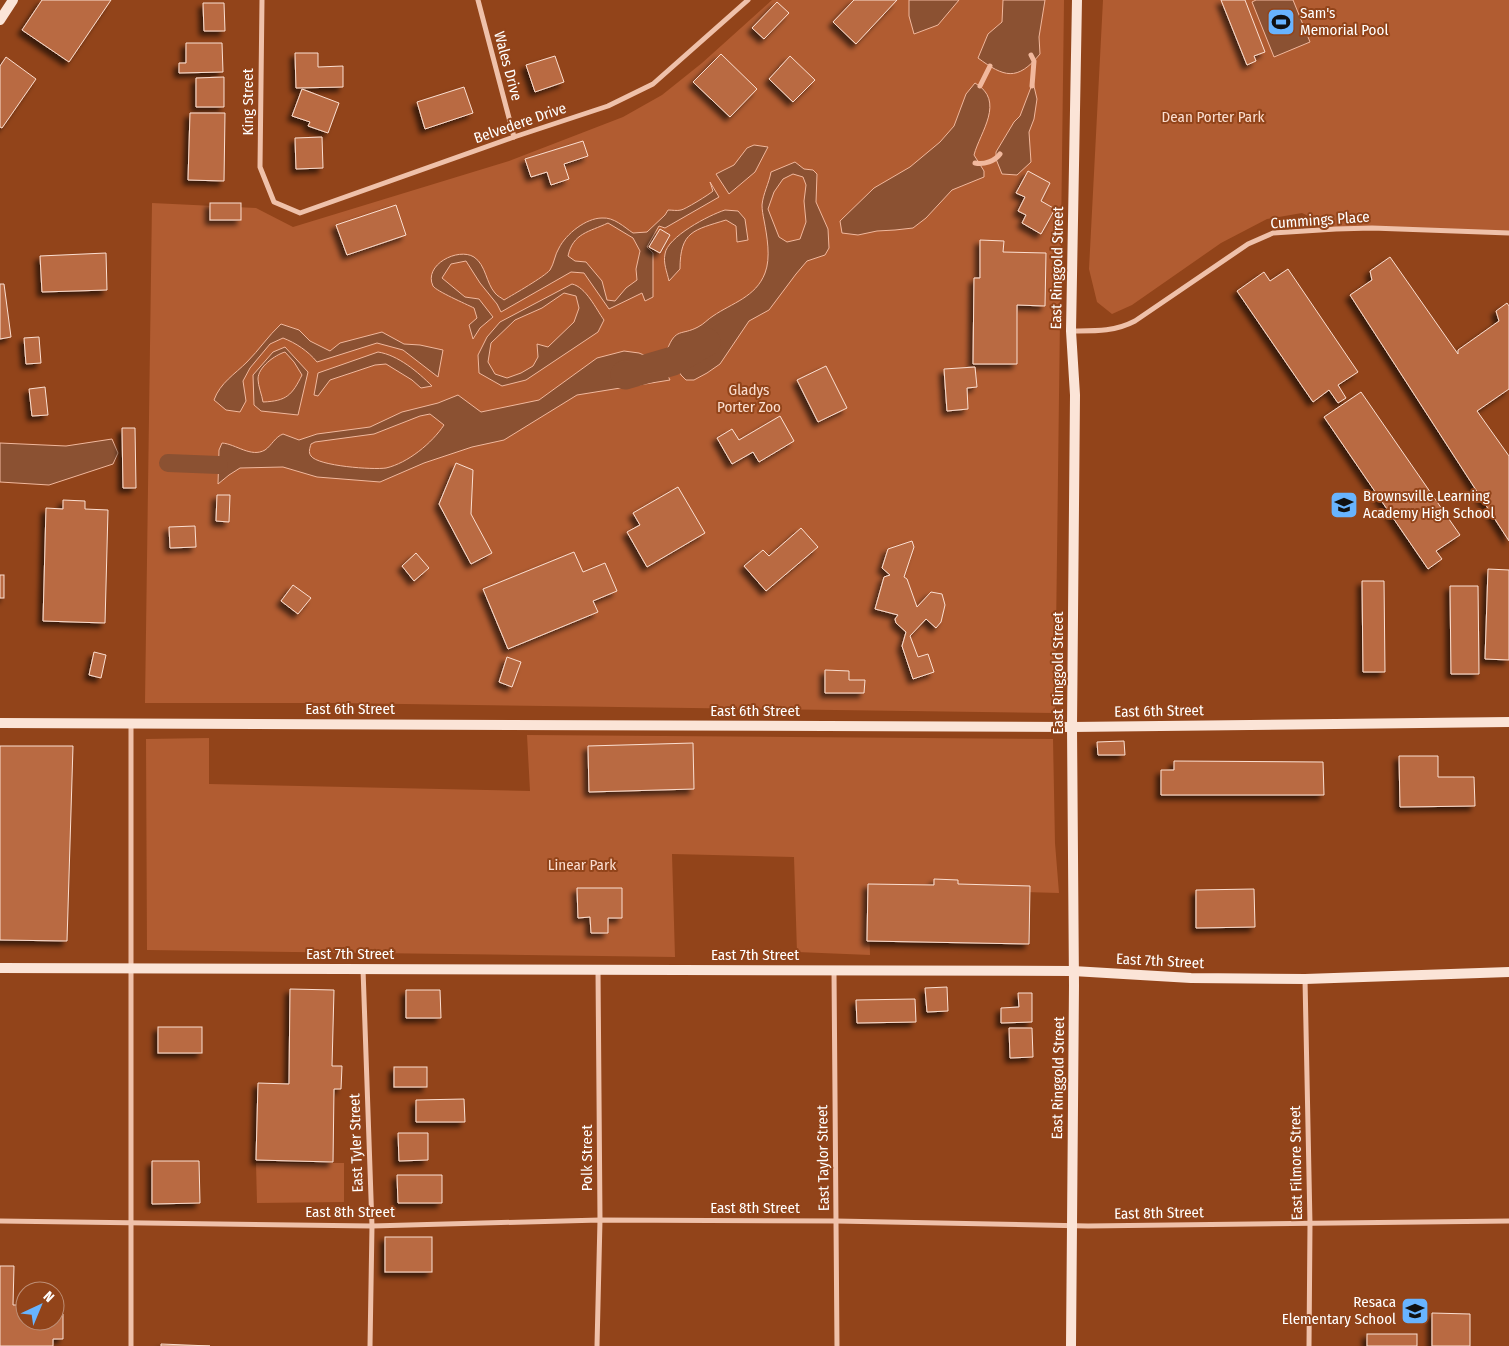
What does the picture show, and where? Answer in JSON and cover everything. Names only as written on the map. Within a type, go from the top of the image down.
[{"type":"main road","points":[[0,20],[13,0]]},
{"type":"main road","name":"East Ringgold Street","points":[[1071,1346],[1072,727],[1075,395],[1071,331],[1077,0]]},
{"type":"main road","name":"East 6th Street","points":[[0,723],[1072,727],[1509,722]]},
{"type":"main road","name":"East 7th Street","points":[[0,968],[1073,971],[1191,978],[1305,979],[1509,972]]},
{"type":"street","name":"King Street","points":[[262,0],[260,167],[274,202]]},
{"type":"street","name":"Wales Drive","points":[[478,0],[514,137]]},
{"type":"street","name":"Belvedere Drive","points":[[274,202],[300,213],[514,137],[608,106],[653,84],[744,1]]},
{"type":"street","name":"Cummings Place","points":[[1071,331],[1107,331],[1122,328],[1136,321],[1248,244],[1273,233],[1363,228],[1509,233]]},
{"type":"street","points":[[130,1346],[131,723]]},
{"type":"street","name":"East Tyler Street","points":[[363,969],[372,1226],[370,1346]]},
{"type":"street","name":"Polk Street","points":[[597,1346],[600,1220],[598,970]]},
{"type":"street","name":"East Taylor Street","points":[[834,971],[837,1346]]},
{"type":"street","name":"East Filmore Street","points":[[1305,979],[1310,1224],[1310,1346]]},
{"type":"street","name":"East 8th Street","points":[[0,1222],[372,1226],[600,1220],[836,1221],[1072,1226],[1509,1221]]},
{"type":"green space","name":"Gladys Porter Zoo","points":[[772,0],[1064,0],[1055,713],[333,703],[145,703],[152,203],[256,208],[293,227],[509,161],[623,117],[662,95],[702,63]]},
{"type":"green space","name":"Dean Porter Park","points":[[1103,0],[1509,0],[1509,233],[1336,229],[1302,213],[1267,219],[1221,243],[1132,305],[1112,314],[1097,302],[1089,269]]},
{"type":"green space","name":"Linear Park","points":[[527,735],[1053,739],[1055,843],[1059,893],[868,887],[870,955],[797,952],[794,857],[672,854],[675,957],[147,950],[146,739],[209,738],[209,784],[530,791]]},
{"type":"green space","points":[[256,1163],[344,1163],[344,1202],[257,1203]]},
{"type":"shaded area","points":[[909,0],[959,0],[938,25],[914,34],[909,16]]},
{"type":"shaded area","points":[[1003,0],[1045,0],[1039,37],[1040,54],[1024,69],[1010,74],[995,69],[978,58],[988,34],[1002,22]]},
{"type":"shaded area","name":"Sam's Memorial Pool","points":[[1256,0],[1293,0],[1310,42],[1274,57],[1252,2]]},
{"type":"shaded area","points":[[1033,82],[1037,99],[1034,119],[1029,132],[1031,162],[1017,175],[1002,174],[996,159],[996,152],[1014,122],[1020,116]]},
{"type":"shaded area","points":[[975,83],[984,90],[989,99],[990,108],[974,155],[984,171],[984,177],[952,190],[926,218],[913,228],[877,231],[858,235],[842,233],[840,221],[874,188],[910,167],[940,142],[954,126],[966,94]]},
{"type":"shaded area","points":[[754,145],[768,147],[755,172],[729,194],[716,174],[734,165],[747,148]]},
{"type":"shaded area","points":[[795,162],[804,169],[813,170],[817,174],[816,202],[828,229],[829,248],[825,255],[807,261],[769,310],[749,321],[720,364],[694,380],[686,380],[681,375],[667,350],[673,338],[679,333],[700,326],[713,316],[743,299],[756,288],[765,273],[768,261],[768,247],[762,205],[771,172]],"holes":[[[793,174],[803,177],[806,185],[804,201],[806,222],[800,239],[787,242],[779,237],[768,209],[774,192],[783,179]]]},
{"type":"shaded area","points":[[710,182],[719,197],[665,228],[659,226],[647,247],[653,253],[653,297],[645,301],[642,293],[609,309],[584,273],[571,272],[501,312],[466,261],[451,264],[442,278],[465,297],[479,299],[493,317],[480,328],[473,339],[469,325],[477,318],[474,308],[433,286],[431,278],[437,265],[451,256],[467,255],[478,260],[492,289],[504,300],[547,273],[553,265],[558,250],[566,237],[583,224],[596,219],[606,218],[619,223],[633,233],[647,232],[668,210],[683,209],[713,191]],"holes":[[[608,223],[633,238],[640,251],[636,269],[637,280],[626,288],[615,301],[607,300],[602,281],[586,262],[575,261],[568,256],[570,248],[578,238],[588,231]]]},
{"type":"shaded area","points":[[725,210],[738,211],[745,219],[748,240],[737,242],[736,226],[726,220],[697,230],[686,239],[681,256],[680,269],[669,281],[664,261],[667,247],[690,228]]},
{"type":"shaded area","points":[[572,284],[582,289],[604,320],[598,332],[526,380],[502,386],[479,373],[478,355],[487,337],[500,322]],"holes":[[[564,293],[576,296],[579,308],[574,322],[548,347],[537,344],[538,357],[533,366],[507,378],[495,374],[488,362],[491,343],[515,320],[542,308]]]},
{"type":"shaded area","points":[[281,324],[299,330],[310,341],[330,351],[340,343],[382,332],[404,344],[443,350],[438,377],[403,350],[377,343],[317,362],[302,348],[283,338],[270,344],[250,368],[243,381],[246,401],[240,412],[226,410],[214,400],[220,389]]},
{"type":"shaded area","points":[[285,347],[308,372],[298,415],[261,411],[254,405],[253,375],[273,352]],"holes":[[[285,352],[302,375],[292,392],[278,400],[263,402],[258,379],[264,366]]]},
{"type":"shaded area","points":[[624,351],[639,353],[661,362],[670,380],[577,395],[504,440],[472,447],[424,463],[380,482],[317,477],[283,467],[240,468],[218,484],[219,450],[222,443],[249,452],[260,452],[265,450],[283,434],[299,440],[317,434],[370,427],[402,412],[438,403],[458,395],[481,412],[539,400],[597,358]],"holes":[[[430,414],[444,425],[433,439],[411,457],[386,468],[358,468],[334,465],[316,459],[310,453],[311,444],[315,442],[374,434],[420,416]]]},
{"type":"shaded area","points":[[378,352],[400,360],[432,386],[421,388],[412,380],[386,364],[375,365],[330,380],[318,396],[314,395],[318,373]]},
{"type":"shaded area","points":[[112,439],[118,453],[113,464],[49,485],[0,482],[0,443],[66,446]]},
{"type":"building","points":[[42,0],[111,0],[69,62],[22,30]]},
{"type":"building","points":[[854,0],[897,0],[856,44],[833,22]]},
{"type":"building","points":[[1221,0],[1245,0],[1265,52],[1254,56],[1256,61],[1247,65]]},
{"type":"building","points":[[777,2],[789,13],[764,39],[752,28]]},
{"type":"building","points":[[203,3],[224,3],[225,31],[204,31]]},
{"type":"building","points":[[186,43],[222,43],[223,72],[179,73],[179,63],[186,63]]},
{"type":"building","points":[[295,53],[318,53],[318,67],[343,66],[343,87],[296,88]]},
{"type":"building","points":[[721,54],[757,89],[730,117],[693,82]]},
{"type":"building","points":[[555,56],[564,82],[535,92],[526,65]]},
{"type":"building","points":[[790,56],[815,80],[793,102],[769,79]]},
{"type":"building","points":[[6,57],[36,79],[2,128],[0,127],[0,66]]},
{"type":"building","points":[[224,77],[224,107],[196,107],[196,78]]},
{"type":"building","points":[[464,87],[473,113],[425,129],[417,102]]},
{"type":"building","points":[[302,89],[339,103],[328,133],[308,126],[310,122],[292,116]]},
{"type":"building","points":[[190,113],[225,113],[224,181],[188,180]]},
{"type":"building","points":[[322,137],[323,168],[296,169],[295,138]]},
{"type":"building","points":[[583,141],[588,156],[564,164],[569,179],[551,185],[547,172],[531,177],[525,159]]},
{"type":"building","points":[[1028,171],[1050,183],[1041,201],[1055,209],[1041,234],[1022,223],[1026,215],[1018,211],[1025,197],[1016,193]]},
{"type":"building","points":[[210,203],[241,203],[241,220],[210,220]]},
{"type":"building","points":[[396,205],[406,235],[347,255],[336,225]]},
{"type":"building","points":[[660,229],[670,235],[660,253],[649,247]]},
{"type":"building","points":[[980,240],[1004,241],[1003,252],[1046,253],[1045,306],[1017,305],[1017,364],[973,364],[974,278],[980,278]]},
{"type":"building","points":[[106,253],[107,290],[42,292],[40,256]]},
{"type":"building","points":[[1390,257],[1458,354],[1458,350],[1499,321],[1496,311],[1507,303],[1509,306],[1509,389],[1477,411],[1509,456],[1509,541],[1350,295],[1372,280],[1370,271]]},
{"type":"building","points":[[1288,269],[1358,372],[1338,385],[1346,398],[1338,403],[1329,390],[1313,402],[1237,291],[1264,272],[1270,281]]},
{"type":"building","points":[[0,284],[4,284],[11,337],[0,339]]},
{"type":"building","points":[[39,337],[41,363],[26,364],[24,338]]},
{"type":"building","points":[[826,366],[847,408],[818,422],[797,380]]},
{"type":"building","points":[[975,367],[977,387],[967,388],[968,409],[947,411],[944,369]]},
{"type":"building","points":[[45,387],[48,415],[32,416],[29,389]]},
{"type":"building","points":[[1361,392],[1460,535],[1436,551],[1442,559],[1428,569],[1324,417]]},
{"type":"building","points":[[780,416],[794,441],[759,462],[753,452],[732,464],[717,438],[732,429],[739,440]]},
{"type":"building","points":[[122,428],[135,428],[136,488],[123,488]]},
{"type":"building","points":[[456,463],[473,470],[471,514],[492,553],[471,564],[439,504]]},
{"type":"building","points":[[678,487],[705,533],[647,567],[627,532],[640,525],[633,513]]},
{"type":"building","points":[[217,495],[230,495],[229,522],[216,521]]},
{"type":"building","points":[[63,500],[85,501],[85,509],[108,510],[105,623],[43,621],[46,508],[63,509]]},
{"type":"building","points":[[195,526],[196,547],[170,548],[169,527]]},
{"type":"building","points":[[801,528],[818,547],[766,591],[744,566],[763,550],[769,556]]},
{"type":"building","points":[[912,541],[914,547],[904,577],[907,579],[917,607],[931,592],[942,594],[945,605],[941,622],[936,628],[926,619],[910,636],[918,657],[928,654],[934,672],[913,679],[902,646],[906,632],[896,623],[895,619],[898,615],[875,609],[884,577],[890,575],[882,568],[888,549]]},
{"type":"building","points":[[574,552],[583,572],[605,563],[617,591],[593,601],[598,612],[508,649],[483,589]]},
{"type":"building","points":[[416,553],[429,568],[414,581],[402,566]]},
{"type":"building","points":[[1488,569],[1509,570],[1509,660],[1485,659]]},
{"type":"building","points":[[0,575],[4,575],[4,598],[0,598]]},
{"type":"building","points":[[1362,581],[1384,581],[1385,672],[1363,672]]},
{"type":"building","points":[[293,585],[311,598],[298,614],[281,601]]},
{"type":"building","points":[[1450,586],[1478,586],[1479,674],[1451,674]]},
{"type":"building","points":[[94,652],[106,655],[101,678],[89,675]]},
{"type":"building","points":[[507,657],[521,662],[512,687],[499,682]]},
{"type":"building","points":[[825,670],[849,671],[849,680],[865,680],[864,693],[825,693]]},
{"type":"building","points":[[1124,741],[1125,755],[1098,755],[1097,742]]},
{"type":"building","points":[[693,743],[694,789],[589,792],[588,746]]},
{"type":"building","points":[[0,746],[73,746],[67,941],[0,940]]},
{"type":"building","points":[[1399,756],[1438,756],[1438,777],[1474,777],[1475,806],[1400,807]]},
{"type":"building","points":[[1174,761],[1323,762],[1324,795],[1161,795],[1161,770],[1174,770]]},
{"type":"building","points":[[934,879],[958,880],[958,884],[1030,886],[1029,944],[867,941],[868,884],[934,885]]},
{"type":"building","points":[[577,888],[622,888],[622,918],[608,918],[608,933],[591,933],[590,917],[578,918]]},
{"type":"building","points":[[1254,889],[1255,927],[1196,928],[1196,890]]},
{"type":"building","points":[[947,987],[948,1011],[927,1012],[925,988]]},
{"type":"building","points":[[290,989],[334,990],[332,1066],[342,1066],[341,1089],[334,1089],[333,1162],[256,1160],[258,1083],[289,1084]]},
{"type":"building","points":[[406,990],[440,990],[441,1018],[406,1018]]},
{"type":"building","points":[[1018,993],[1032,993],[1032,1022],[1001,1023],[1001,1008],[1019,1007]]},
{"type":"building","points":[[915,999],[916,1022],[857,1023],[856,1000]]},
{"type":"building","points":[[158,1027],[202,1027],[202,1053],[158,1053]]},
{"type":"building","points":[[1009,1028],[1032,1028],[1033,1057],[1010,1058]]},
{"type":"building","points":[[394,1067],[427,1067],[427,1087],[394,1087]]},
{"type":"building","points":[[464,1099],[465,1122],[416,1122],[416,1100]]},
{"type":"building","points":[[398,1133],[428,1133],[428,1160],[399,1161]]},
{"type":"building","points":[[152,1161],[199,1161],[200,1203],[152,1204]]},
{"type":"building","points":[[397,1175],[442,1175],[442,1203],[398,1203]]},
{"type":"building","points":[[385,1237],[432,1237],[432,1272],[385,1272]]},
{"type":"building","points":[[0,1266],[14,1266],[13,1305],[15,1305],[15,1331],[63,1331],[63,1339],[53,1339],[53,1346],[0,1346]]},
{"type":"building","points":[[1432,1313],[1470,1314],[1470,1346],[1432,1346]]},
{"type":"building","points":[[1367,1334],[1417,1334],[1417,1346],[1367,1346]]},
{"type":"building","points":[[161,1344],[210,1346],[161,1346]]},
{"type":"waterway","points":[[1031,55],[1034,61],[1032,86]]},
{"type":"waterway","points":[[980,86],[990,66]]},
{"type":"waterway","points":[[975,163],[989,162],[1000,154]]},
{"type":"waterway","points":[[625,375],[673,361],[706,342]]},
{"type":"waterway","points":[[168,463],[219,465]]},
{"type":"place","name":"Sam's Memorial Pool","points":[[1281,22]]},
{"type":"place","name":"Brownsville Learning Academy High School","points":[[1344,505]]},
{"type":"place","name":"Resaca Elementary School","points":[[1415,1311]]}]
